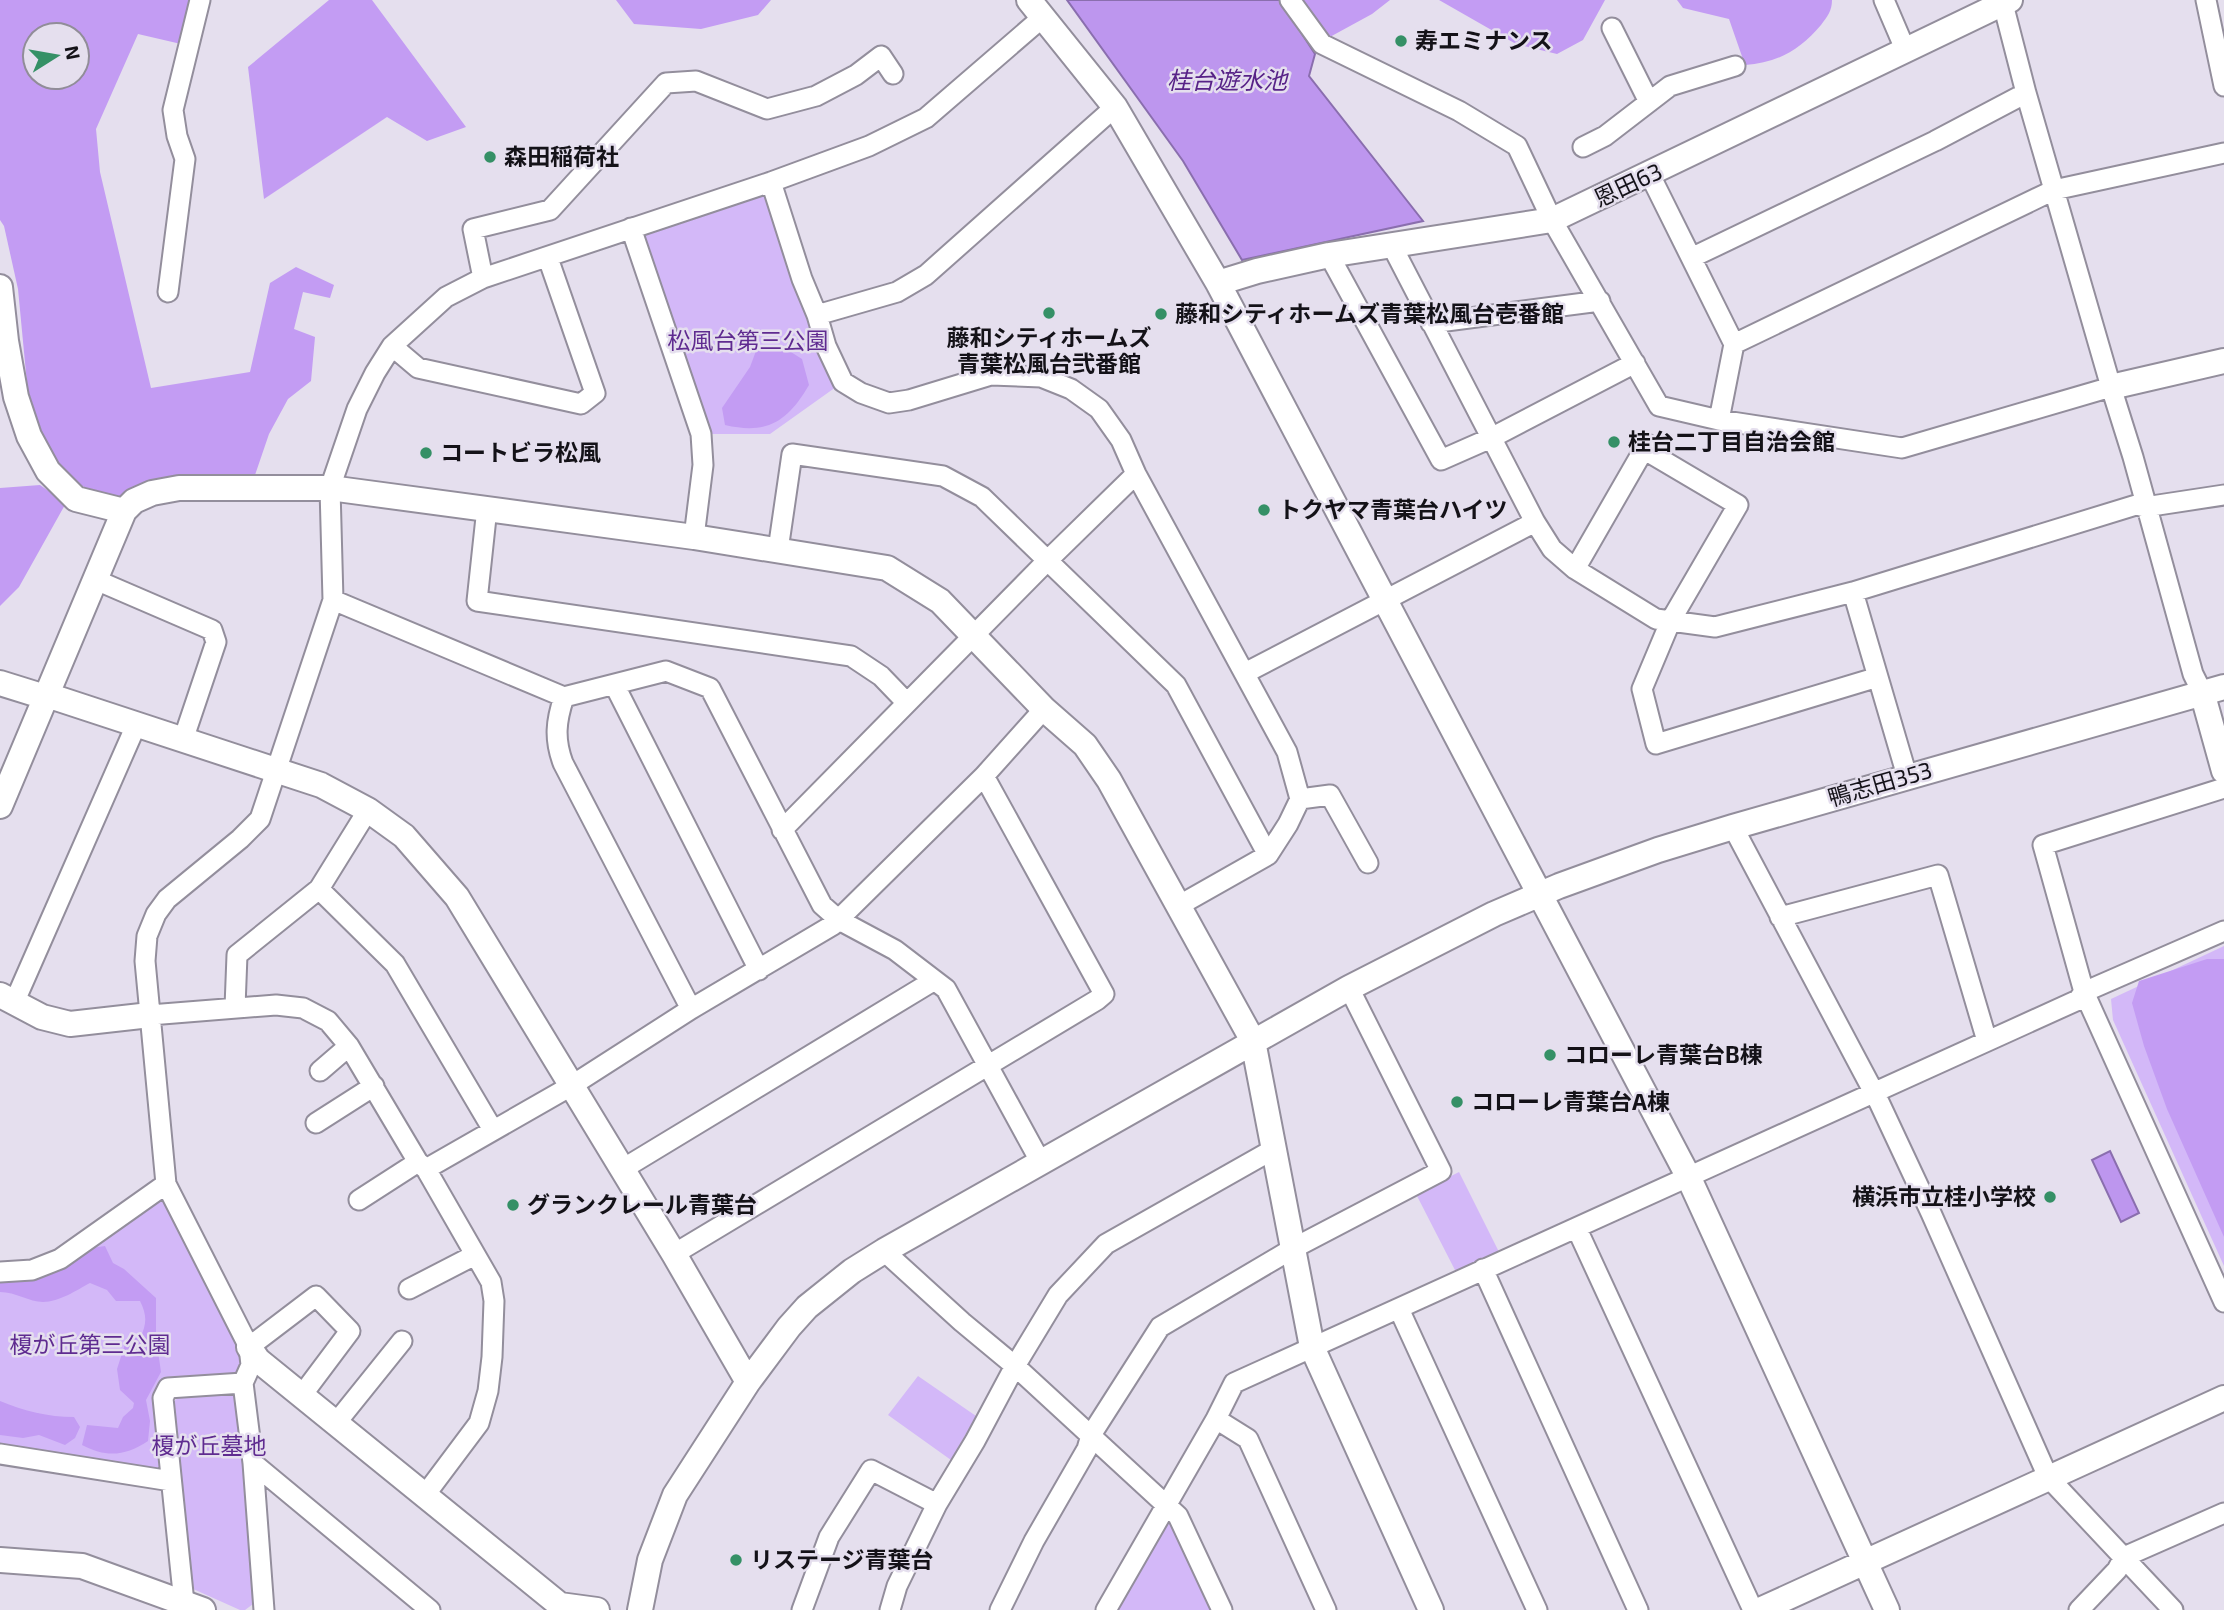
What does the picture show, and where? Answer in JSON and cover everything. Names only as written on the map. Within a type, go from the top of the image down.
[{"type":"street","points":[[168,292],[185,159],[177,136],[173,110],[200,0]]},
{"type":"street","points":[[1290,0],[1322,44],[1459,111],[1517,146],[1552,220],[1662,412],[1902,448],[2111,387],[2224,361]]},
{"type":"street","points":[[1884,0],[1905,49]]},
{"type":"street","points":[[2206,0],[2224,86]]},
{"type":"street","points":[[2005,1],[2026,93],[2133,457],[2193,674],[2213,690],[2224,771]]},
{"type":"street","name":"恩田63","points":[[1218,284],[1257,271],[1329,255],[1552,220],[2005,1]]},
{"type":"street","points":[[597,1610],[561,1605],[258,1360],[249,1347],[166,1184],[149,1015],[145,961],[147,936],[156,914],[167,899],[260,819],[333,600],[330,488],[357,409],[392,346],[446,297],[483,278],[771,182],[869,146],[926,118],[1036,8],[1115,107],[1218,284],[1688,1176],[1887,1610]]},
{"type":"street","points":[[1612,28],[1649,102]]},
{"type":"street","points":[[483,278],[473,229],[550,211],[666,83],[696,81],[767,109],[816,96],[856,75],[881,56],[893,74]]},
{"type":"street","points":[[1583,147],[1605,136],[1670,86],[1735,66]]},
{"type":"street","points":[[1693,257],[1935,141],[2026,93]]},
{"type":"street","points":[[817,315],[897,292],[926,275],[1115,107]]},
{"type":"street","points":[[1734,344],[2054,190],[2224,153]]},
{"type":"street","points":[[1650,174],[1734,344],[1719,420]]},
{"type":"street","points":[[771,182],[825,346],[843,382],[861,393],[889,403],[909,400],[991,375],[1041,377],[1071,389],[1099,410],[1121,440],[1136,474],[1287,752],[1300,799],[1268,855],[1178,906]]},
{"type":"street","points":[[631,228],[701,434],[703,465],[694,537]]},
{"type":"street","points":[[1392,246],[1535,522],[1552,549],[1575,569],[1656,619],[1715,627],[1853,592],[2136,505],[2145,507],[2224,495]]},
{"type":"street","points":[[1329,255],[1441,460],[1491,438],[1635,363]]},
{"type":"street","points":[[392,346],[418,369],[581,404],[595,393],[548,257]]},
{"type":"street","points":[[0,289],[16,397],[29,436],[48,471],[76,499],[124,511]]},
{"type":"street","points":[[1431,323],[1600,301]]},
{"type":"street","points":[[1575,569],[1646,447],[1738,505],[1671,620],[1642,689],[1656,744],[1878,677]]},
{"type":"street","points":[[778,550],[792,454],[943,475],[982,497],[1176,685],[1268,855]]},
{"type":"street","points":[[782,830],[1136,474]]},
{"type":"street","points":[[0,806],[124,511],[134,500],[152,493],[179,488],[330,488],[694,537],[887,568],[940,601],[1044,709],[1085,745],[1109,780],[1253,1041],[1312,1347],[1431,1610]]},
{"type":"street","points":[[487,508],[477,601],[851,656],[881,676],[906,703]]},
{"type":"street","points":[[1245,673],[1535,522]]},
{"type":"street","points":[[96,580],[212,630],[216,642],[183,740]]},
{"type":"street","points":[[1853,592],[1908,776]]},
{"type":"street","points":[[333,600],[564,697],[666,671],[710,688],[822,905],[839,920],[895,950],[946,989],[1040,1161]]},
{"type":"street","points":[[0,682],[46,697],[53,696],[321,785],[368,810],[404,836],[457,897],[674,1254],[748,1382]]},
{"type":"street","points":[[615,686],[759,970]]},
{"type":"street","name":"鴨志田353","points":[[640,1610],[650,1560],[675,1495],[748,1382],[807,1307],[852,1271],[884,1251],[1349,988],[1540,893],[1658,850],[1733,827],[2213,690]]},
{"type":"street","points":[[564,697],[556,718],[556,743],[563,763],[691,1009]]},
{"type":"street","points":[[359,1200],[571,1086],[691,1009],[839,920],[984,776],[1044,709]]},
{"type":"street","points":[[137,723],[7,999],[42,1017],[70,1024],[276,1005],[303,1008],[328,1021],[349,1046],[374,1086],[491,1282],[494,1301],[488,1391],[479,1423],[425,1495]]},
{"type":"street","points":[[674,1254],[1104,994],[984,776]]},
{"type":"street","points":[[2224,788],[2042,845],[2084,992],[2224,1302]]},
{"type":"street","points":[[1300,799],[1330,795],[1368,863]]},
{"type":"street","points":[[235,1007],[237,954],[318,889],[368,810]]},
{"type":"street","points":[[1733,827],[1879,1102],[2048,1477],[2173,1610]]},
{"type":"street","points":[[1780,917],[1938,875],[1987,1041]]},
{"type":"street","points":[[318,889],[396,964],[493,1130]]},
{"type":"street","points":[[1106,1610],[1234,1383],[2078,1000],[2084,992],[2224,931]]},
{"type":"street","points":[[621,1170],[933,981]]},
{"type":"street","points":[[1000,1610],[1034,1541],[1087,1449],[1091,1436],[1160,1327],[1292,1249],[1441,1171],[1349,988]]},
{"type":"street","points":[[320,1071],[349,1046]]},
{"type":"street","points":[[316,1123],[374,1086]]},
{"type":"street","points":[[890,1610],[897,1586],[937,1504],[1058,1295],[1106,1244],[1274,1149]]},
{"type":"street","points":[[0,1272],[32,1269],[60,1259],[166,1184]]},
{"type":"street","points":[[1577,1229],[1753,1610]]},
{"type":"street","points":[[884,1251],[1015,1366],[1178,1516],[1222,1610]]},
{"type":"street","points":[[409,1289],[475,1255]]},
{"type":"street","points":[[1483,1269],[1638,1610]]},
{"type":"street","points":[[249,1347],[316,1296],[350,1331],[302,1395]]},
{"type":"street","points":[[1399,1309],[1537,1610]]},
{"type":"street","points":[[336,1423],[402,1341]]},
{"type":"street","points":[[249,1347],[251,1365],[243,1383],[253,1463],[264,1610]]},
{"type":"street","points":[[0,1560],[82,1566],[193,1607],[172,1480],[163,1398],[168,1388],[243,1383]]},
{"type":"street","points":[[1760,1610],[2224,1398]]},
{"type":"street","points":[[1216,1419],[1248,1440],[1326,1610]]},
{"type":"street","points":[[0,1454],[172,1480]]},
{"type":"street","points":[[253,1463],[430,1610]]},
{"type":"street","points":[[802,1610],[829,1537],[871,1470],[937,1504]]},
{"type":"street","points":[[2079,1610],[2117,1570],[2124,1557],[2224,1513]]},
{"type":"green space","name":"松風台第三公園","points":[[768,187],[843,382],[770,434],[701,434],[631,228]]},
{"type":"green space","points":[[2224,946],[2224,1266],[2113,1020],[2111,999]]},
{"type":"green space","points":[[1459,1172],[1499,1252],[1456,1272],[1416,1194]]},
{"type":"green space","name":"榎が丘第三公園","points":[[166,1184],[249,1347],[243,1383],[168,1389],[171,1481],[0,1454],[0,1272],[32,1270]]},
{"type":"green space","points":[[918,1376],[976,1416],[951,1460],[888,1415]]},
{"type":"green space","name":"榎が丘墓地","points":[[237,1389],[257,1601],[245,1610],[191,1588],[172,1403],[179,1397]]},
{"type":"green space","points":[[1166,1505],[1222,1610],[1106,1610]]},
{"type":"shaded area","points":[[0,0],[193,0],[181,44],[138,34],[96,129],[100,172],[151,388],[250,372],[270,283],[296,267],[334,285],[330,298],[303,292],[294,329],[315,337],[311,381],[288,399],[269,434],[255,475],[150,483],[123,500],[89,490],[71,479],[48,449],[28,394],[18,289],[4,226],[0,220]]},
{"type":"shaded area","points":[[329,0],[372,0],[466,127],[427,141],[387,117],[264,199],[248,67]]},
{"type":"shaded area","points":[[616,0],[771,0],[758,15],[701,29],[634,24]]},
{"type":"shaded area","points":[[1301,0],[1390,0],[1372,14],[1328,38]]},
{"type":"shaded area","points":[[1439,0],[1605,0],[1583,40],[1557,54],[1516,44]]},
{"type":"shaded area","points":[[1677,0],[1832,0],[1830,11],[1823,22],[1805,42],[1778,58],[1745,65],[1729,19],[1683,8]]},
{"type":"shaded area","points":[[783,347],[802,359],[809,385],[793,408],[785,416],[765,426],[740,428],[725,425],[722,408],[750,367],[756,351]]},
{"type":"shaded area","points":[[40,485],[66,503],[19,587],[0,606],[0,488]]},
{"type":"shaded area","points":[[2207,959],[2224,959],[2224,1237],[2167,1109],[2132,1003],[2139,981]]},
{"type":"shaded area","points":[[105,1246],[113,1263],[124,1269],[156,1298],[156,1337],[161,1372],[146,1400],[150,1421],[148,1441],[132,1450],[116,1454],[100,1452],[82,1445],[87,1425],[118,1428],[123,1417],[133,1408],[134,1403],[120,1390],[117,1369],[127,1338],[140,1338],[144,1328],[145,1315],[140,1301],[116,1301],[107,1290],[90,1283],[68,1295],[49,1301],[38,1302],[0,1292],[0,1280],[92,1248]]},
{"type":"shaded area","points":[[0,1401],[36,1413],[74,1417],[80,1427],[75,1438],[65,1445],[39,1435],[23,1438],[0,1435]]},
{"type":"water","name":"桂台遊水池","points":[[1067,0],[1280,0],[1315,54],[1309,76],[1423,221],[1242,260],[1183,161]]},
{"type":"water","points":[[2110,1151],[2139,1213],[2121,1222],[2092,1160]]},
{"type":"place","name":"寿エミナンス","points":[[1401,41]]},
{"type":"place","name":"森田稲荷社","points":[[490,157]]},
{"type":"place","name":"藤和シティホームズ 青葉松風台弐番館","points":[[1049,313]]},
{"type":"place","name":"藤和シティホームズ青葉松風台壱番館","points":[[1161,314]]},
{"type":"place","name":"桂台二丁目自治会館","points":[[1614,442]]},
{"type":"place","name":"コートビラ松風","points":[[426,453]]},
{"type":"place","name":"トクヤマ青葉台ハイツ","points":[[1264,510]]},
{"type":"place","name":"コローレ青葉台B棟","points":[[1550,1055]]},
{"type":"place","name":"コローレ青葉台A棟","points":[[1457,1102]]},
{"type":"place","name":"横浜市立桂小学校","points":[[2050,1197]]},
{"type":"place","name":"グランクレール青葉台","points":[[513,1205]]},
{"type":"place","name":"リステージ青葉台","points":[[736,1560]]}]
